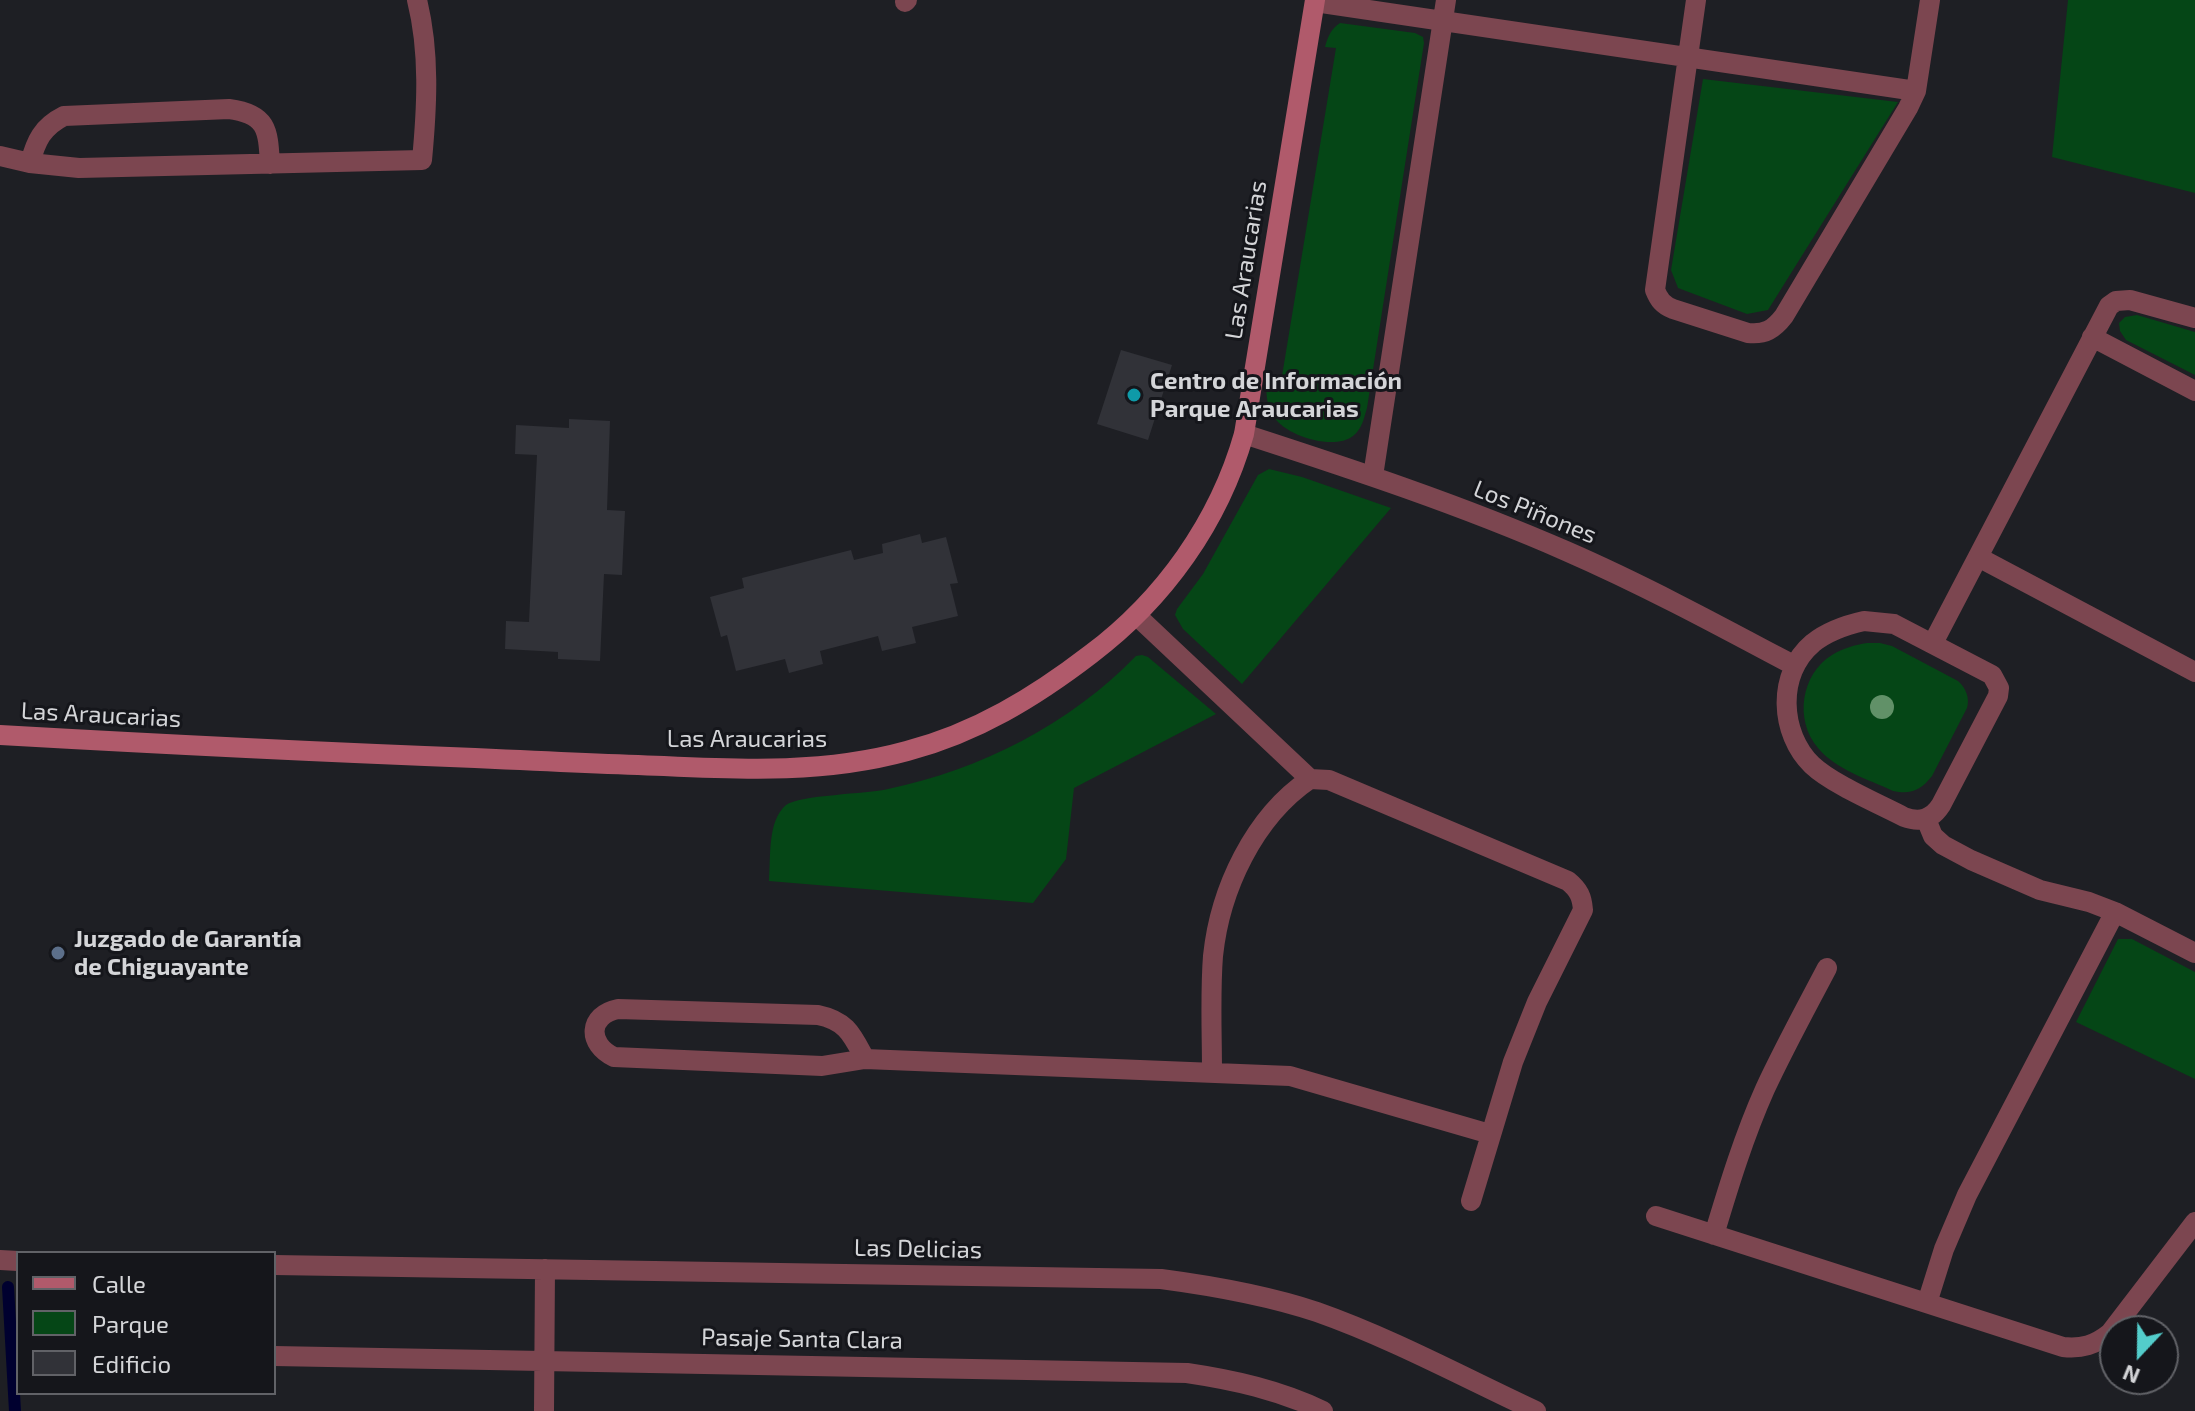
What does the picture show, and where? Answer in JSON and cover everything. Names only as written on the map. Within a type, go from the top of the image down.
[{"type":"street","points":[[0,156],[30,163],[79,168],[422,160],[427,107],[424,37],[417,0]]},
{"type":"street","points":[[1696,0],[1655,290],[1658,299],[1673,309],[1758,334],[1777,325],[1784,316],[1908,108],[1916,91],[1930,0]]},
{"type":"street","points":[[1315,1],[1445,10],[1687,57],[1916,91]]},
{"type":"street","name":"Las Araucarias","points":[[0,735],[221,748],[770,770],[835,766],[909,751],[1009,710],[1074,667],[1137,616],[1167,581],[1201,532],[1226,486],[1244,434],[1315,1]]},
{"type":"street","points":[[1373,476],[1445,10]]},
{"type":"street","points":[[30,163],[34,148],[47,126],[64,116],[229,109],[249,114],[264,126],[268,133],[270,164]]},
{"type":"street","points":[[1933,643],[2109,306],[2123,299],[2195,318]]},
{"type":"street","points":[[2092,337],[2195,391]]},
{"type":"street","name":"Los Piñones","points":[[1244,434],[1427,495],[1564,550],[1795,666]]},
{"type":"street","points":[[1978,557],[2195,672]]},
{"type":"street","points":[[1137,616],[1310,779]]},
{"type":"street","points":[[1864,621],[1894,624],[1933,643],[1992,675],[1999,688],[1998,696],[1941,805],[1935,814],[1915,821],[1815,768],[1798,749],[1786,709],[1795,666],[1811,645],[1848,625],[1864,621]]},
{"type":"street","points":[[1212,1072],[1213,956],[1229,888],[1260,830],[1296,789],[1310,779],[1329,780],[1568,881],[1577,888],[1583,910],[1537,1002],[1513,1062],[1471,1201]]},
{"type":"street","points":[[1926,819],[1933,836],[1971,860],[2040,890],[2115,912],[2195,953]]},
{"type":"street","points":[[1927,1303],[1944,1249],[1967,1195],[2115,912]]},
{"type":"street","points":[[1714,1235],[1736,1162],[1765,1091],[1794,1028],[1827,968]]},
{"type":"street","points":[[865,1059],[850,1030],[839,1022],[818,1015],[618,1009],[601,1017],[595,1029],[598,1046],[614,1057],[822,1066],[865,1059],[1290,1076],[1490,1134]]},
{"type":"street","points":[[1656,1216],[2063,1347],[2076,1348],[2100,1341],[2110,1333],[2195,1222]]},
{"type":"street","name":"Las Delicias","points":[[276,1265],[1161,1279],[1271,1298],[1317,1312],[1536,1411]]},
{"type":"street","points":[[544,1411],[545,1269]]},
{"type":"street","name":"Pasaje Santa Clara","points":[[276,1356],[1187,1373],[1234,1380],[1276,1391],[1323,1411]]},
{"type":"green space","points":[[2068,0],[2195,0],[2195,193],[2052,157]]},
{"type":"green space","points":[[1340,23],[1415,33],[1423,37],[1424,43],[1367,408],[1353,436],[1323,442],[1299,435],[1280,424],[1269,407],[1266,385],[1267,374],[1282,376],[1336,48],[1325,47],[1330,33]]},
{"type":"green space","points":[[1703,79],[1898,102],[1768,310],[1747,314],[1678,288],[1671,270]]},
{"type":"green space","points":[[2137,315],[2195,332],[2195,375],[2126,340],[2119,323],[2125,317]]},
{"type":"green space","points":[[1269,469],[1302,477],[1391,508],[1242,684],[1183,629],[1175,615],[1203,574],[1258,475]]},
{"type":"green space","points":[[1867,643],[1892,646],[1958,681],[1967,693],[1967,708],[1932,776],[1915,790],[1893,791],[1843,768],[1825,756],[1810,737],[1804,698],[1813,674],[1836,653]]},
{"type":"green space","points":[[1142,655],[1216,714],[1074,788],[1066,859],[1033,903],[769,881],[773,830],[786,805],[804,799],[888,789],[956,770],[1022,741],[1053,723],[1082,703],[1136,656]]},
{"type":"green space","points":[[2118,939],[2132,939],[2195,972],[2195,1079],[2076,1022]]},
{"type":"building","name":"Centro de Información Parque Araucarias","points":[[1121,350],[1172,365],[1148,440],[1097,424]]},
{"type":"building","points":[[569,419],[610,421],[607,510],[625,511],[622,575],[604,574],[600,661],[558,659],[558,652],[505,649],[506,621],[529,622],[537,455],[515,454],[516,425],[569,428]]},
{"type":"building","points":[[920,534],[922,543],[946,537],[958,583],[950,584],[958,616],[912,627],[916,643],[882,651],[878,636],[820,651],[823,664],[789,673],[785,659],[736,671],[727,635],[721,637],[710,597],[744,588],[742,578],[851,550],[854,560],[883,553],[882,544]]},
{"type":"waterway","points":[[8,1287],[15,1411]]},
{"type":"place","name":"Centro de Información Parque Araucarias","points":[[1134,395]]},
{"type":"place","name":"Juzgado de Garantía de Chiguayante","points":[[58,953]]}]
